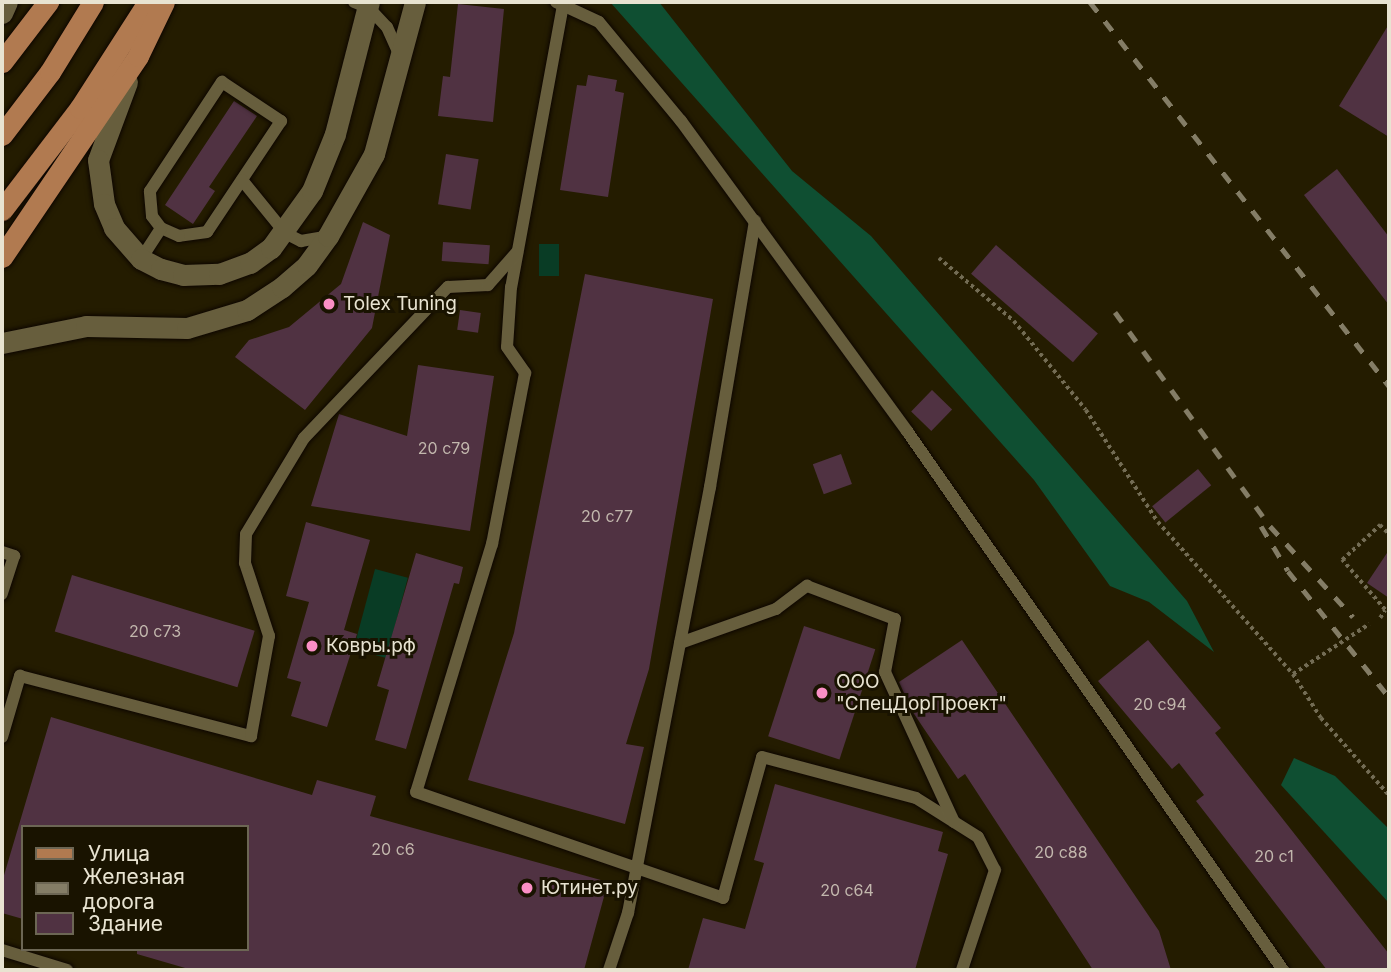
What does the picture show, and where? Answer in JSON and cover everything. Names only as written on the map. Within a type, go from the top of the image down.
[{"type":"main road","points":[[2,13],[7,2]]},
{"type":"main road","points":[[2,62],[48,2]]},
{"type":"main road","points":[[2,135],[50,72],[93,2]]},
{"type":"main road","points":[[2,210],[80,108],[148,2]]},
{"type":"main road","points":[[164,2],[105,130],[98,160],[104,204],[114,228],[141,259],[183,275],[219,274],[250,263],[285,233],[312,191],[335,134],[364,4]]},
{"type":"main road","points":[[2,343],[86,326],[187,328],[247,310],[282,287],[307,265],[328,236],[373,153],[398,72],[415,2]]},
{"type":"main road","points":[[2,257],[138,56]]},
{"type":"lane","points":[[961,970],[995,870],[978,837],[916,798],[762,757],[723,898],[636,871],[416,792],[492,544],[525,373],[508,347],[518,252],[559,3],[599,22],[755,221],[907,431],[1283,970]]},
{"type":"lane","points":[[364,4],[399,47],[398,72]]},
{"type":"lane","points":[[222,82],[281,121],[242,180],[207,232],[193,237],[161,228],[152,216],[150,191],[222,82]]},
{"type":"lane","points":[[242,180],[285,233],[301,241],[328,236]]},
{"type":"lane","points":[[609,970],[636,871],[680,643],[755,221]]},
{"type":"lane","points":[[141,259],[161,228]]},
{"type":"lane","points":[[2,737],[20,676],[251,736],[269,636],[244,563],[246,534],[304,438],[448,287],[488,285],[518,252]]},
{"type":"lane","points":[[2,552],[14,556],[2,594]]},
{"type":"lane","points":[[680,643],[776,609],[807,586],[895,619],[885,672],[954,822]]},
{"type":"lane","points":[[2,950],[67,970]]},
{"type":"path","points":[[939,258],[1014,321],[1086,410],[1158,522],[1293,674],[1321,718],[1389,795]]},
{"type":"path","points":[[1380,618],[1385,610],[1342,560],[1380,524],[1389,534]]},
{"type":"path","points":[[1293,674],[1368,624]]},
{"type":"green space","points":[[610,2],[659,2],[792,171],[871,236],[1187,601],[1214,652],[1149,602],[1110,586],[1034,480]]},
{"type":"green space","points":[[539,244],[559,244],[559,276],[539,276]]},
{"type":"green space","points":[[375,569],[408,578],[386,658],[354,649]]},
{"type":"green space","points":[[1294,758],[1335,776],[1389,829],[1389,903],[1281,785]]},
{"type":"building","points":[[458,4],[504,9],[493,122],[438,116],[443,76],[450,77]]},
{"type":"building","points":[[1389,24],[1389,137],[1339,106]]},
{"type":"building","points":[[588,75],[617,80],[615,91],[624,93],[608,197],[560,190],[577,85],[586,86]]},
{"type":"building","points":[[234,101],[257,116],[209,187],[215,191],[193,224],[165,205]]},
{"type":"building","points":[[446,154],[479,159],[471,210],[438,204]]},
{"type":"building","points":[[1337,169],[1389,237],[1389,305],[1304,195]]},
{"type":"building","points":[[363,222],[390,235],[372,328],[305,410],[235,357],[249,340],[289,327],[341,284]]},
{"type":"building","points":[[443,242],[490,245],[489,264],[442,261]]},
{"type":"building","points":[[996,245],[1098,334],[1073,362],[971,274]]},
{"type":"building","points":[[585,274],[713,299],[649,669],[626,744],[644,747],[625,824],[468,780],[514,633]]},
{"type":"building","points":[[460,310],[481,313],[478,333],[457,330]]},
{"type":"building","points":[[418,365],[494,376],[470,531],[311,506],[339,414],[407,436]]},
{"type":"building","points":[[932,390],[952,409],[931,431],[911,412]]},
{"type":"building","points":[[841,454],[852,484],[824,494],[813,464]]},
{"type":"building","points":[[1198,469],[1211,485],[1165,522],[1152,506]]},
{"type":"building","points":[[306,522],[370,540],[344,630],[357,634],[327,727],[291,716],[301,682],[287,678],[309,602],[286,596]]},
{"type":"building","points":[[1389,550],[1389,598],[1367,583]]},
{"type":"building","points":[[416,553],[463,567],[459,584],[454,583],[406,749],[375,740],[389,690],[377,686]]},
{"type":"building","points":[[72,575],[255,631],[237,687],[55,631]]},
{"type":"building","name":"ООО \"СпецДорПроект\"","points":[[804,626],[875,649],[839,759],[768,736]]},
{"type":"building","points":[[962,640],[1159,931],[1171,970],[1093,970],[965,774],[958,779],[912,711],[899,682]]},
{"type":"building","points":[[1148,640],[1221,728],[1215,733],[1389,954],[1389,970],[1327,970],[1196,801],[1204,795],[1179,763],[1172,769],[1098,681]]},
{"type":"building","points":[[51,717],[312,795],[317,780],[376,796],[370,816],[608,882],[584,970],[192,970],[137,954],[137,951],[248,951],[248,825],[21,825],[21,918],[2,913],[2,882]]},
{"type":"building","points":[[775,784],[943,832],[938,851],[948,854],[915,970],[688,970],[703,918],[745,929],[764,863],[754,860]]},
{"type":"railway","points":[[1090,2],[1389,386]]},
{"type":"railway","points":[[1115,312],[1270,526],[1353,617]]},
{"type":"railway","points":[[1261,526],[1288,571],[1389,697]]},
{"type":"place","name":"Tolex Tuning","points":[[329,304]]},
{"type":"place","name":"Ковры.рф","points":[[312,646]]},
{"type":"place","name":"ООО \"СпецДорПроект\"","points":[[822,693]]},
{"type":"place","name":"Ютинет.ру","points":[[527,888]]}]
